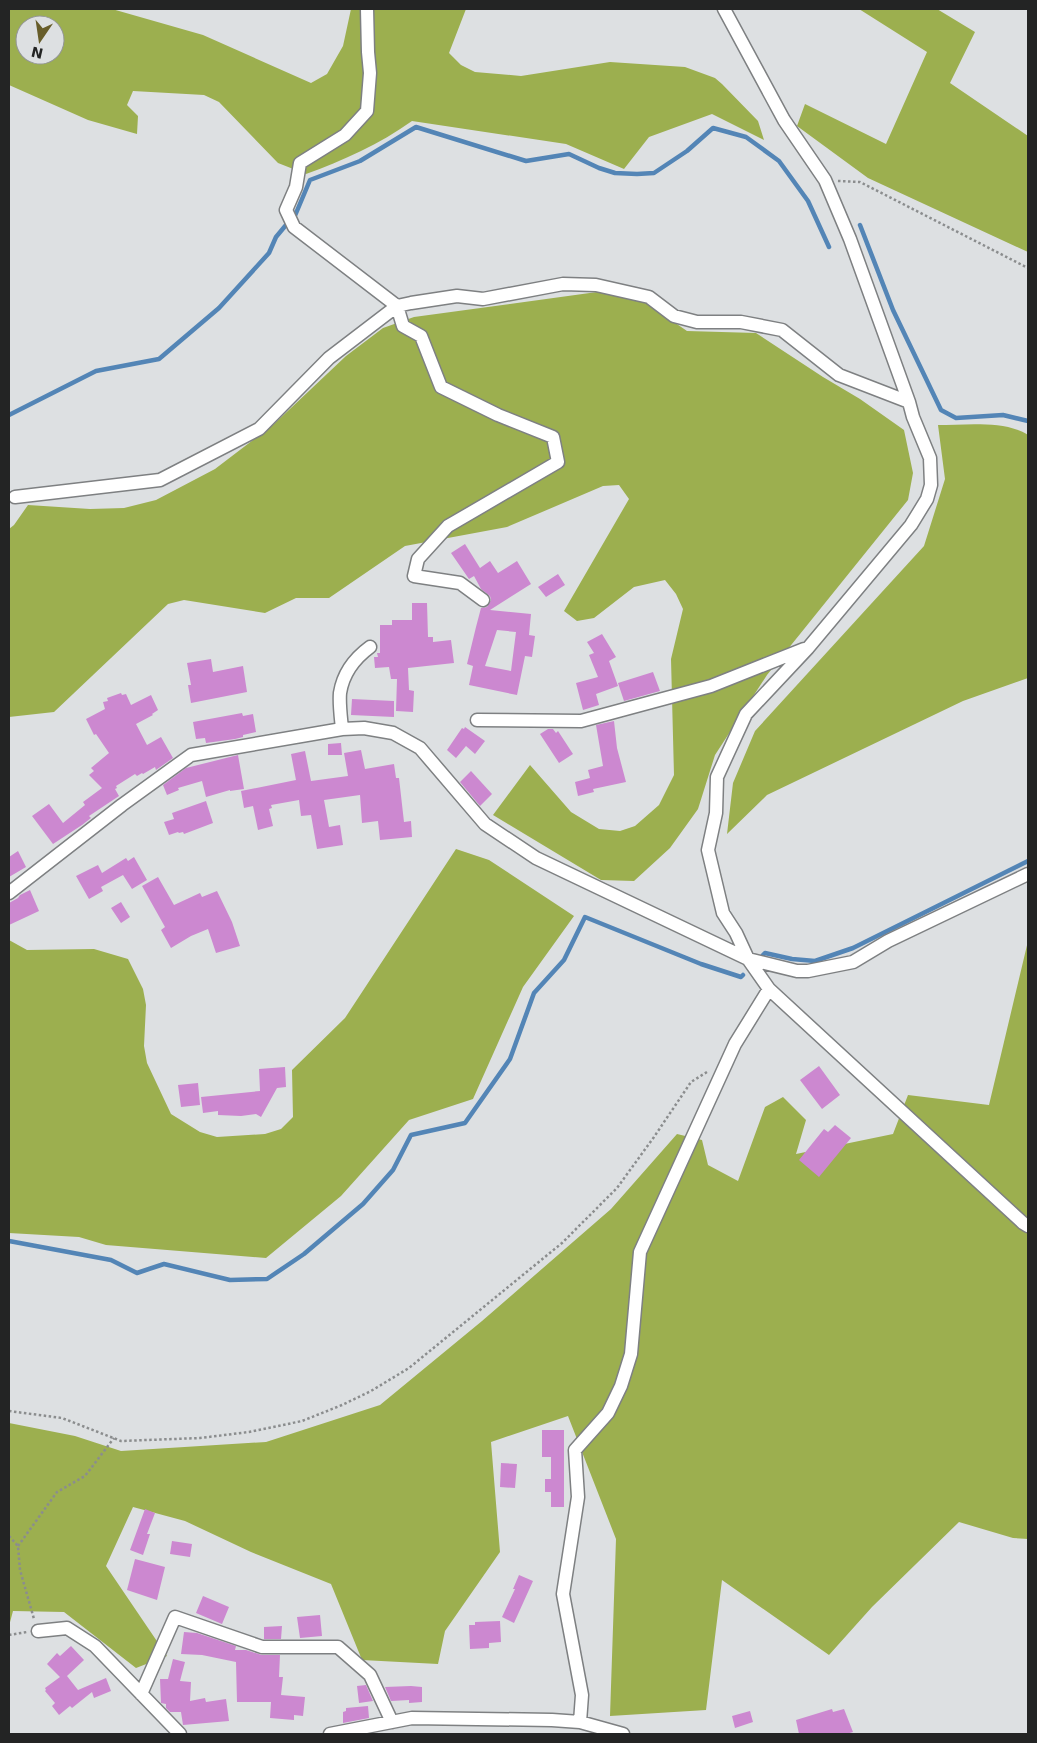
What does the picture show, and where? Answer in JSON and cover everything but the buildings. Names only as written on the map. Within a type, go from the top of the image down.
[{"type":"street","points":[[367,9],[370,73],[367,111],[344,135],[300,163],[296,187],[286,210],[294,227],[397,306],[403,326],[421,336],[441,387],[498,415],[554,437],[558,462],[448,526],[418,559],[414,576],[460,583],[483,600]]},
{"type":"street","points":[[724,9],[784,120],[825,180],[850,239],[913,417],[930,458],[932,474],[927,499],[911,524],[808,648],[746,714],[717,776],[716,812],[708,850],[724,913],[748,959],[768,989],[1023,1224],[1028,1226]]},
{"type":"street","points":[[16,497],[160,480],[259,429],[329,358],[397,306],[457,296],[483,299],[563,284],[596,285],[649,296],[674,316],[697,322],[741,322],[782,330],[839,375],[909,402]]},
{"type":"street","points":[[342,729],[340,693],[347,672],[358,656],[370,647]]},
{"type":"street","points":[[477,720],[581,721],[711,686],[808,648]]},
{"type":"street","points":[[9,893],[191,754],[342,729],[364,728],[393,733],[420,748],[485,824],[536,858],[748,959],[797,971],[808,971],[852,962],[888,940],[1028,874]]},
{"type":"street","points":[[580,1722],[582,1696],[564,1594],[578,1496],[575,1450],[608,1413],[621,1386],[631,1354],[640,1252],[735,1044],[768,989]]},
{"type":"street","points":[[141,1694],[175,1617],[262,1647],[338,1647],[370,1675],[392,1722]]},
{"type":"street","points":[[38,1631],[67,1628],[95,1646],[180,1734]]},
{"type":"street","points":[[330,1734],[412,1718],[580,1722],[623,1734]]},
{"type":"path","points":[[825,180],[860,182],[1028,268]]},
{"type":"path","points":[[9,1411],[62,1418],[121,1441],[200,1438],[249,1432],[302,1421],[371,1391],[409,1368],[562,1243],[617,1188],[691,1082],[728,1060]]},
{"type":"path","points":[[18,1546],[57,1492],[84,1476],[114,1438]]},
{"type":"path","points":[[9,1536],[18,1546],[20,1570],[38,1631],[9,1635]]},
{"type":"green space","points":[[9,9],[112,9],[203,35],[311,83],[327,74],[343,46],[351,9],[466,9],[449,53],[461,65],[475,72],[521,76],[610,62],[685,67],[715,78],[722,84],[758,121],[764,140],[712,114],[649,137],[624,169],[566,144],[412,121],[361,151],[306,174],[278,163],[219,102],[204,95],[133,91],[127,105],[138,116],[137,134],[88,120],[9,85]]},
{"type":"green space","points":[[859,9],[937,9],[975,32],[950,83],[1028,136],[1028,252],[868,178],[797,126],[805,104],[886,144],[927,52]]},
{"type":"green space","points":[[597,292],[646,303],[687,331],[756,333],[860,399],[904,430],[913,473],[908,500],[767,675],[715,755],[698,809],[670,848],[634,881],[601,880],[493,815],[530,765],[571,812],[599,829],[620,831],[635,826],[659,805],[674,775],[671,659],[683,609],[676,594],[665,580],[634,587],[594,618],[577,621],[564,611],[629,499],[619,485],[603,486],[507,527],[405,546],[329,598],[296,598],[265,613],[184,600],[168,604],[54,712],[9,717],[9,529],[28,505],[90,509],[124,508],[156,500],[215,469],[274,424],[346,356],[383,328],[414,317]]},
{"type":"green space","points":[[938,425],[997,425],[1019,430],[1028,435],[1028,678],[963,701],[767,795],[727,834],[733,783],[755,731],[924,546],[945,479]]},
{"type":"green space","points":[[456,849],[489,860],[574,916],[523,987],[473,1099],[409,1120],[341,1196],[266,1258],[106,1245],[79,1237],[9,1233],[9,940],[27,950],[94,949],[128,959],[143,989],[146,1005],[144,1046],[147,1063],[171,1114],[200,1132],[217,1137],[265,1134],[281,1129],[293,1117],[292,1070],[345,1018]]},
{"type":"green space","points":[[1028,941],[1028,1539],[1013,1538],[959,1522],[872,1607],[829,1655],[722,1580],[706,1710],[610,1716],[616,1539],[568,1416],[491,1442],[500,1552],[445,1631],[438,1664],[362,1660],[331,1584],[251,1552],[185,1521],[133,1507],[106,1566],[167,1656],[136,1668],[64,1612],[13,1611],[9,1626],[9,1423],[75,1436],[121,1451],[266,1442],[380,1405],[482,1321],[611,1209],[677,1134],[702,1140],[708,1165],[738,1181],[765,1107],[783,1097],[806,1120],[796,1154],[893,1134],[908,1095],[989,1105]]},
{"type":"waterway","points":[[294,218],[310,180],[360,161],[416,127],[526,161],[569,154],[615,173],[637,174],[654,173],[687,151],[713,128],[746,137],[779,161],[808,201],[829,247]]},
{"type":"waterway","points":[[9,415],[96,371],[159,359],[219,308],[269,253],[276,237],[286,225]]},
{"type":"waterway","points":[[860,225],[893,310],[941,410],[956,418],[1003,415],[1028,421]]},
{"type":"waterway","points":[[763,955],[765,953],[792,959],[815,961],[853,948],[1028,861]]},
{"type":"waterway","points":[[9,1241],[111,1260],[137,1273],[164,1264],[230,1280],[267,1279],[304,1254],[363,1204],[393,1170],[411,1135],[465,1123],[510,1059],[534,993],[564,960],[585,917],[701,964],[741,977],[743,975]]}]
